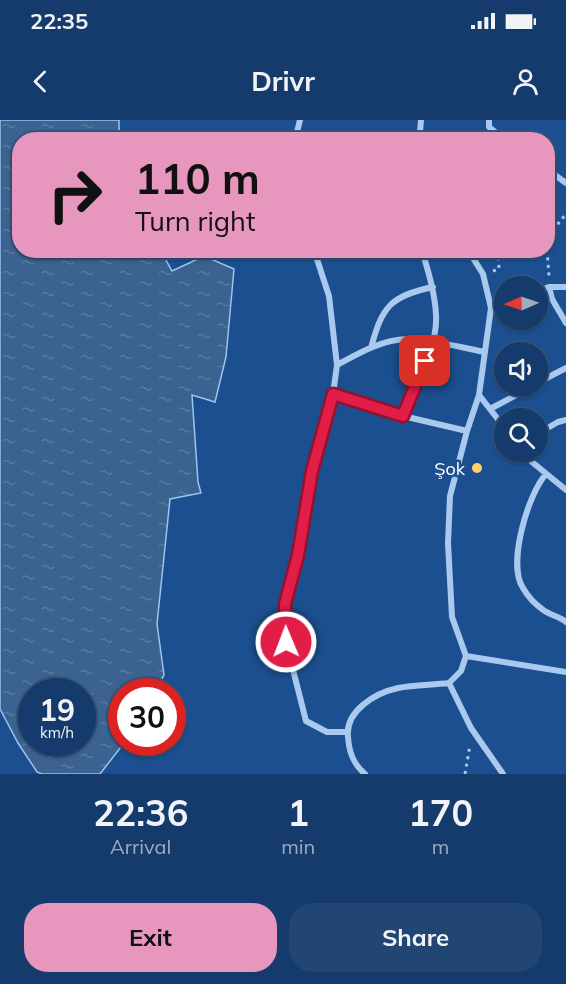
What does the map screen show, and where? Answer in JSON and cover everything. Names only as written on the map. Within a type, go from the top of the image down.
[{"type":"street","points":[[317,258],[329,296],[337,365],[333,394],[312,471],[298,555],[285,604],[286,642],[306,722],[327,732],[347,732]]},
{"type":"street","points":[[403,416],[433,342],[436,316],[433,287],[424,258]]},
{"type":"street","points":[[365,774],[357,767],[349,751],[347,732],[354,712],[372,698],[397,688],[449,683],[461,671],[466,656],[452,617],[448,543],[450,496],[479,395],[491,308],[483,274],[473,258]]},
{"type":"street","points":[[371,348],[378,324],[392,302],[409,292],[433,287]]},
{"type":"street","points":[[566,287],[549,287],[552,299],[566,323]]},
{"type":"street","points":[[337,365],[371,348],[399,339],[433,342],[485,352]]},
{"type":"street","points":[[548,377],[566,368]]},
{"type":"street","points":[[333,394],[403,416],[467,431]]},
{"type":"street","points":[[479,395],[494,414]]},
{"type":"street","points":[[490,409],[513,396]]},
{"type":"street","points":[[548,428],[566,420]]},
{"type":"street","points":[[532,462],[566,490]]},
{"type":"street","points":[[546,474],[539,482],[523,525],[516,569],[522,587],[542,609],[566,622]]},
{"type":"street","points":[[466,656],[566,672]]},
{"type":"street","points":[[449,683],[469,723],[503,774]]},
{"type":"path","points":[[555,227],[566,214]]},
{"type":"path","points":[[483,274],[499,269],[498,258]]},
{"type":"path","points":[[548,258],[549,287]]},
{"type":"path","points":[[465,774],[470,746],[469,723]]},
{"type":"water","points":[[0,120],[119,120],[119,132],[12,132],[12,258],[165,258],[172,271],[200,258],[209,258],[234,269],[226,357],[215,402],[192,395],[198,482],[201,493],[170,499],[157,624],[164,675],[162,678],[108,678],[108,756],[114,756],[100,774],[42,774],[37,772],[27,756],[96,756],[96,678],[18,678],[18,743],[0,709]]},
{"type":"place","name":"Şok","points":[[477,468]]},
{"type":"route","points":[[286,642],[285,604],[298,555],[312,471],[333,394],[403,416],[425,361]]}]
